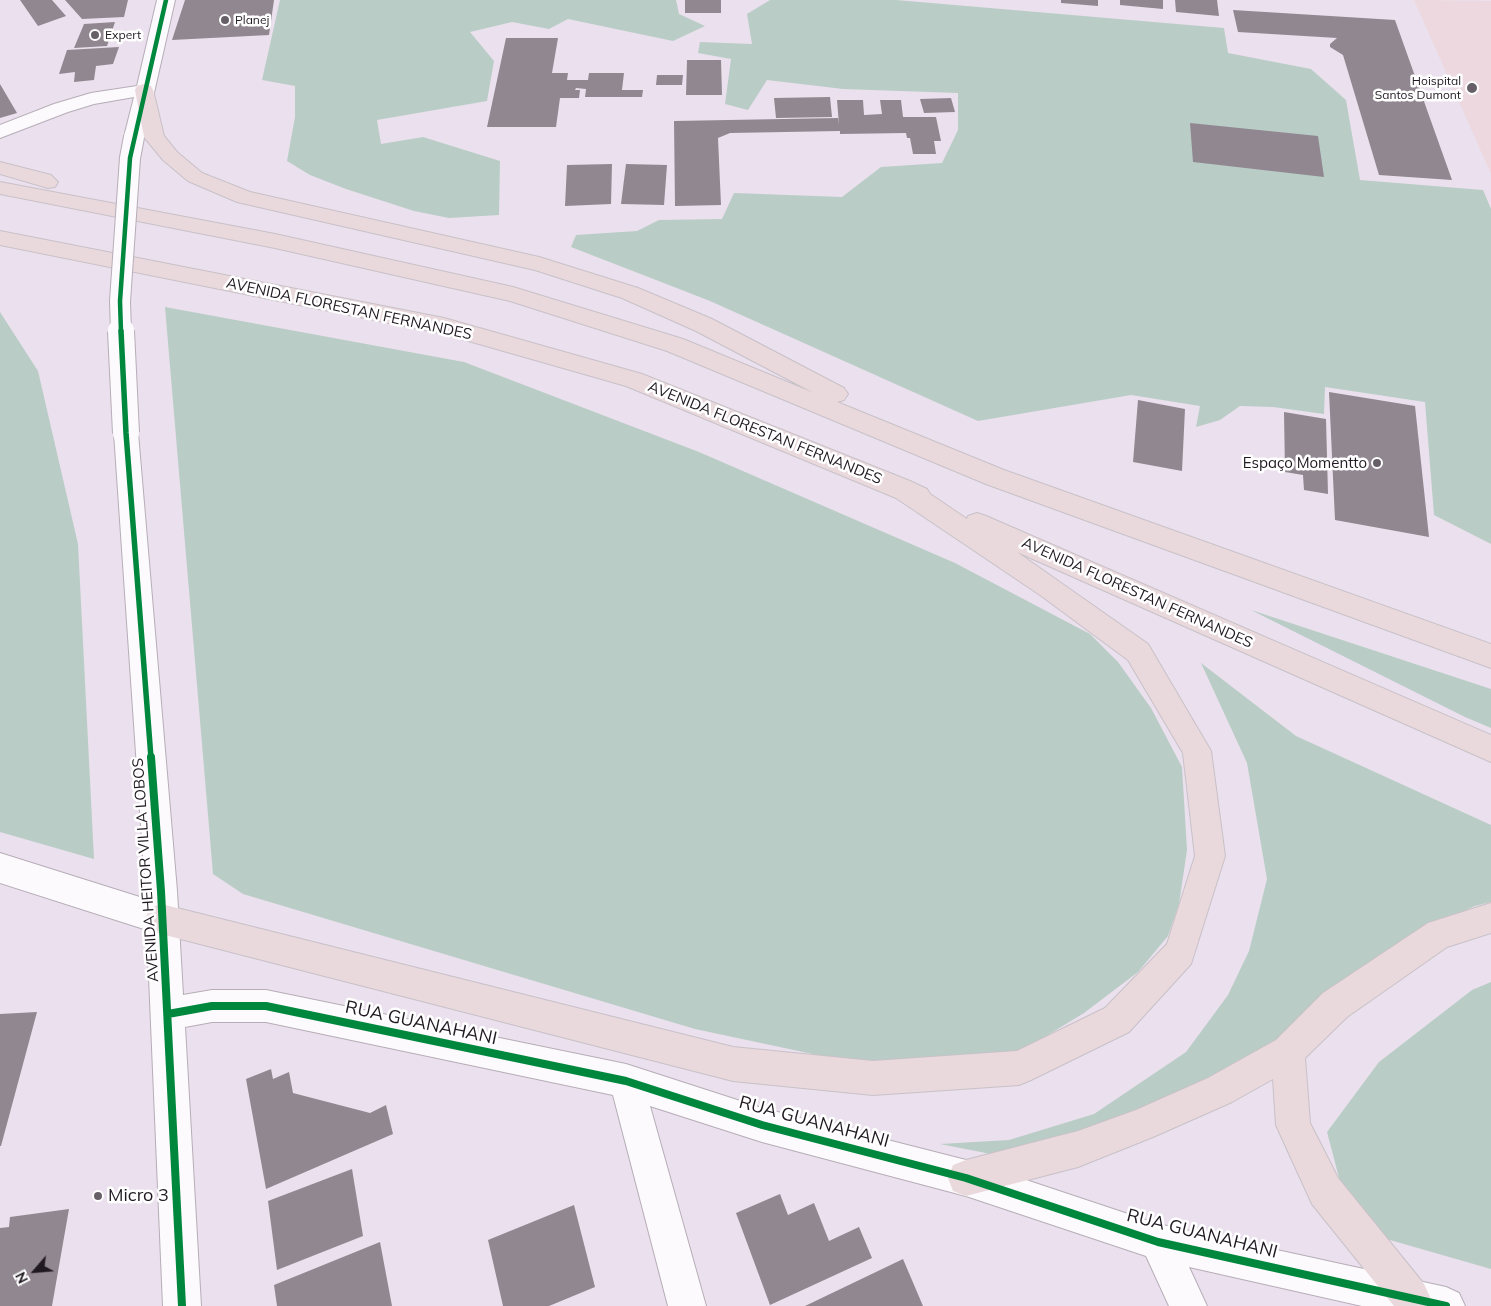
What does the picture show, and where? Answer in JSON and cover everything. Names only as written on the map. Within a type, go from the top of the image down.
[{"type":"highway","points":[[144,90],[154,137],[170,156],[195,176],[244,197],[539,264],[630,293],[704,325],[995,477]]},
{"type":"highway","points":[[0,168],[44,179],[78,203]]},
{"type":"highway","points":[[0,188],[275,241],[513,294],[675,345],[995,477],[1491,656]]},
{"type":"highway","name":"AVENIDA FLORESTAN FERNANDES","points":[[0,238],[453,328],[634,380],[901,488],[1089,573],[1491,749]]},
{"type":"highway","points":[[161,919],[723,1061],[751,1066],[873,1078],[1019,1068],[1117,1020],[1180,954],[1210,856],[1197,751],[1138,652],[1049,587],[901,488]]},
{"type":"highway","points":[[966,1178],[1078,1149],[1141,1125],[1220,1090],[1288,1052],[1335,1005],[1439,934],[1491,918]]},
{"type":"highway","points":[[1288,1052],[1293,1126],[1325,1190],[1411,1297]]},
{"type":"street","points":[[0,132],[61,108],[144,90],[166,0]]},
{"type":"street","name":"AVENIDA HEITOR VILLA LOBOS","points":[[144,90],[130,158],[120,301],[126,433],[161,890],[182,1306]]},
{"type":"street","points":[[0,868],[161,919]]},
{"type":"street","name":"RUA GUANAHANI","points":[[168,1014],[212,1006],[266,1006],[626,1081],[762,1125],[966,1178],[1158,1242],[1446,1306]]},
{"type":"street","points":[[626,1081],[687,1306]]},
{"type":"street","points":[[1158,1242],[1188,1306]]},
{"type":"shaded area","name":"Hoispital Santos Dumont","points":[[1414,0],[1491,1],[1491,174]]},
{"type":"green space","points":[[280,0],[676,0],[679,14],[705,26],[673,41],[568,19],[549,29],[512,22],[470,32],[494,61],[487,101],[377,120],[381,144],[423,137],[500,161],[499,215],[449,218],[414,211],[346,189],[310,175],[287,161],[295,117],[295,86],[262,80]]},
{"type":"green space","points":[[770,0],[896,0],[1224,28],[1228,53],[1311,69],[1346,100],[1360,180],[1483,190],[1491,209],[1491,544],[1434,515],[1425,402],[1325,387],[1324,414],[1273,407],[1240,406],[1220,420],[1196,427],[1200,406],[1131,395],[978,421],[710,301],[571,247],[576,235],[637,231],[659,220],[722,219],[734,193],[842,197],[881,167],[942,163],[958,130],[958,93],[843,89],[767,80],[748,110],[725,104],[731,59],[698,53],[700,42],[752,44],[747,14]]},
{"type":"green space","points":[[165,307],[464,362],[699,452],[955,563],[1090,634],[1118,662],[1151,708],[1182,767],[1187,850],[1179,904],[1168,936],[1138,972],[1084,1013],[1020,1052],[869,1066],[695,1029],[243,894],[213,874]]},
{"type":"green space","points":[[0,312],[38,371],[78,544],[94,859],[0,832]]},
{"type":"green space","points":[[1251,610],[1491,689],[1491,728],[1465,717]]},
{"type":"green space","points":[[1201,663],[1296,736],[1491,825],[1491,902],[1475,906],[1421,930],[1275,1049],[1133,1118],[996,1155],[940,1144],[1009,1140],[1094,1114],[1186,1052],[1228,995],[1249,951],[1267,879],[1247,763]]},
{"type":"green space","points":[[1491,982],[1491,1269],[1369,1234],[1342,1189],[1327,1132],[1379,1062],[1472,990]]},
{"type":"building","points":[[20,0],[52,0],[66,16],[38,26]]},
{"type":"building","points":[[65,0],[128,0],[124,17],[82,19]]},
{"type":"building","name":"Planej","points":[[185,0],[274,0],[269,35],[172,40]]},
{"type":"building","points":[[685,0],[721,0],[721,13],[685,13]]},
{"type":"building","points":[[1061,0],[1098,0],[1098,6],[1061,3]]},
{"type":"building","points":[[1120,0],[1163,0],[1163,9],[1120,5]]},
{"type":"building","points":[[1175,0],[1217,0],[1219,16],[1176,12]]},
{"type":"building","points":[[1233,10],[1395,20],[1452,180],[1379,175],[1343,55],[1330,47],[1330,44],[1337,38],[1238,32]]},
{"type":"building","name":"Expert","points":[[115,22],[107,46],[74,48],[84,24]]},
{"type":"building","points":[[506,38],[558,38],[552,73],[568,73],[567,80],[588,80],[589,73],[624,73],[622,90],[643,90],[642,97],[585,97],[586,89],[576,88],[575,90],[580,90],[579,98],[560,98],[556,127],[487,127]]},
{"type":"building","points":[[119,47],[113,64],[96,66],[94,80],[74,82],[75,72],[59,74],[67,50]]},
{"type":"building","points":[[687,60],[721,60],[722,95],[686,95]]},
{"type":"building","points":[[657,75],[683,75],[682,85],[656,85]]},
{"type":"building","points":[[0,84],[17,113],[0,118]]},
{"type":"building","points":[[830,97],[832,117],[776,118],[774,98]]},
{"type":"building","points":[[951,98],[955,112],[924,113],[920,99]]},
{"type":"building","points":[[837,100],[863,100],[864,115],[882,114],[880,100],[901,100],[903,117],[936,117],[941,141],[934,141],[936,154],[913,154],[910,138],[907,138],[906,133],[840,134],[840,131],[730,133],[718,138],[721,205],[675,206],[674,121],[838,118],[839,125]]},
{"type":"building","points":[[1190,123],[1318,136],[1324,177],[1193,162]]},
{"type":"building","points":[[612,164],[611,204],[565,206],[567,165]]},
{"type":"building","points":[[626,164],[667,165],[664,205],[621,204]]},
{"type":"building","name":"Espaço Momentto","points":[[1329,392],[1415,406],[1429,537],[1335,520]]},
{"type":"building","points":[[1138,400],[1185,409],[1182,471],[1133,462]]},
{"type":"building","points":[[1284,412],[1326,419],[1328,494],[1304,490],[1303,475],[1285,472]]},
{"type":"building","points":[[37,1012],[1,1146],[0,1146],[0,1014]]},
{"type":"building","points":[[271,1069],[273,1079],[289,1072],[293,1093],[370,1113],[386,1105],[393,1134],[266,1189],[246,1079]]},
{"type":"building","points":[[352,1169],[363,1236],[277,1270],[268,1201]]},
{"type":"building","points":[[780,1194],[788,1215],[814,1203],[829,1241],[859,1227],[872,1258],[770,1305],[736,1213]]},
{"type":"building","points":[[574,1205],[595,1287],[549,1306],[503,1306],[488,1240]]},
{"type":"building","points":[[69,1209],[52,1306],[0,1306],[0,1228],[9,1227],[10,1217]]},
{"type":"building","points":[[380,1242],[392,1306],[277,1306],[274,1285]]},
{"type":"building","points":[[903,1259],[923,1306],[805,1306]]},
{"type":"cycle path","points":[[166,0],[130,158],[120,301],[126,433],[161,891],[182,1306]]},
{"type":"cycle path","points":[[168,1014],[212,1006],[266,1006],[626,1081],[762,1125],[966,1178],[1158,1242],[1446,1306]]},
{"type":"place","name":"Planej","points":[[225,20]]},
{"type":"place","name":"Expert","points":[[95,35]]},
{"type":"place","name":"Hoispital Santos Dumont","points":[[1472,88]]},
{"type":"place","name":"Espaço Momentto","points":[[1377,463]]},
{"type":"place","name":"Micro 3","points":[[98,1196]]}]
